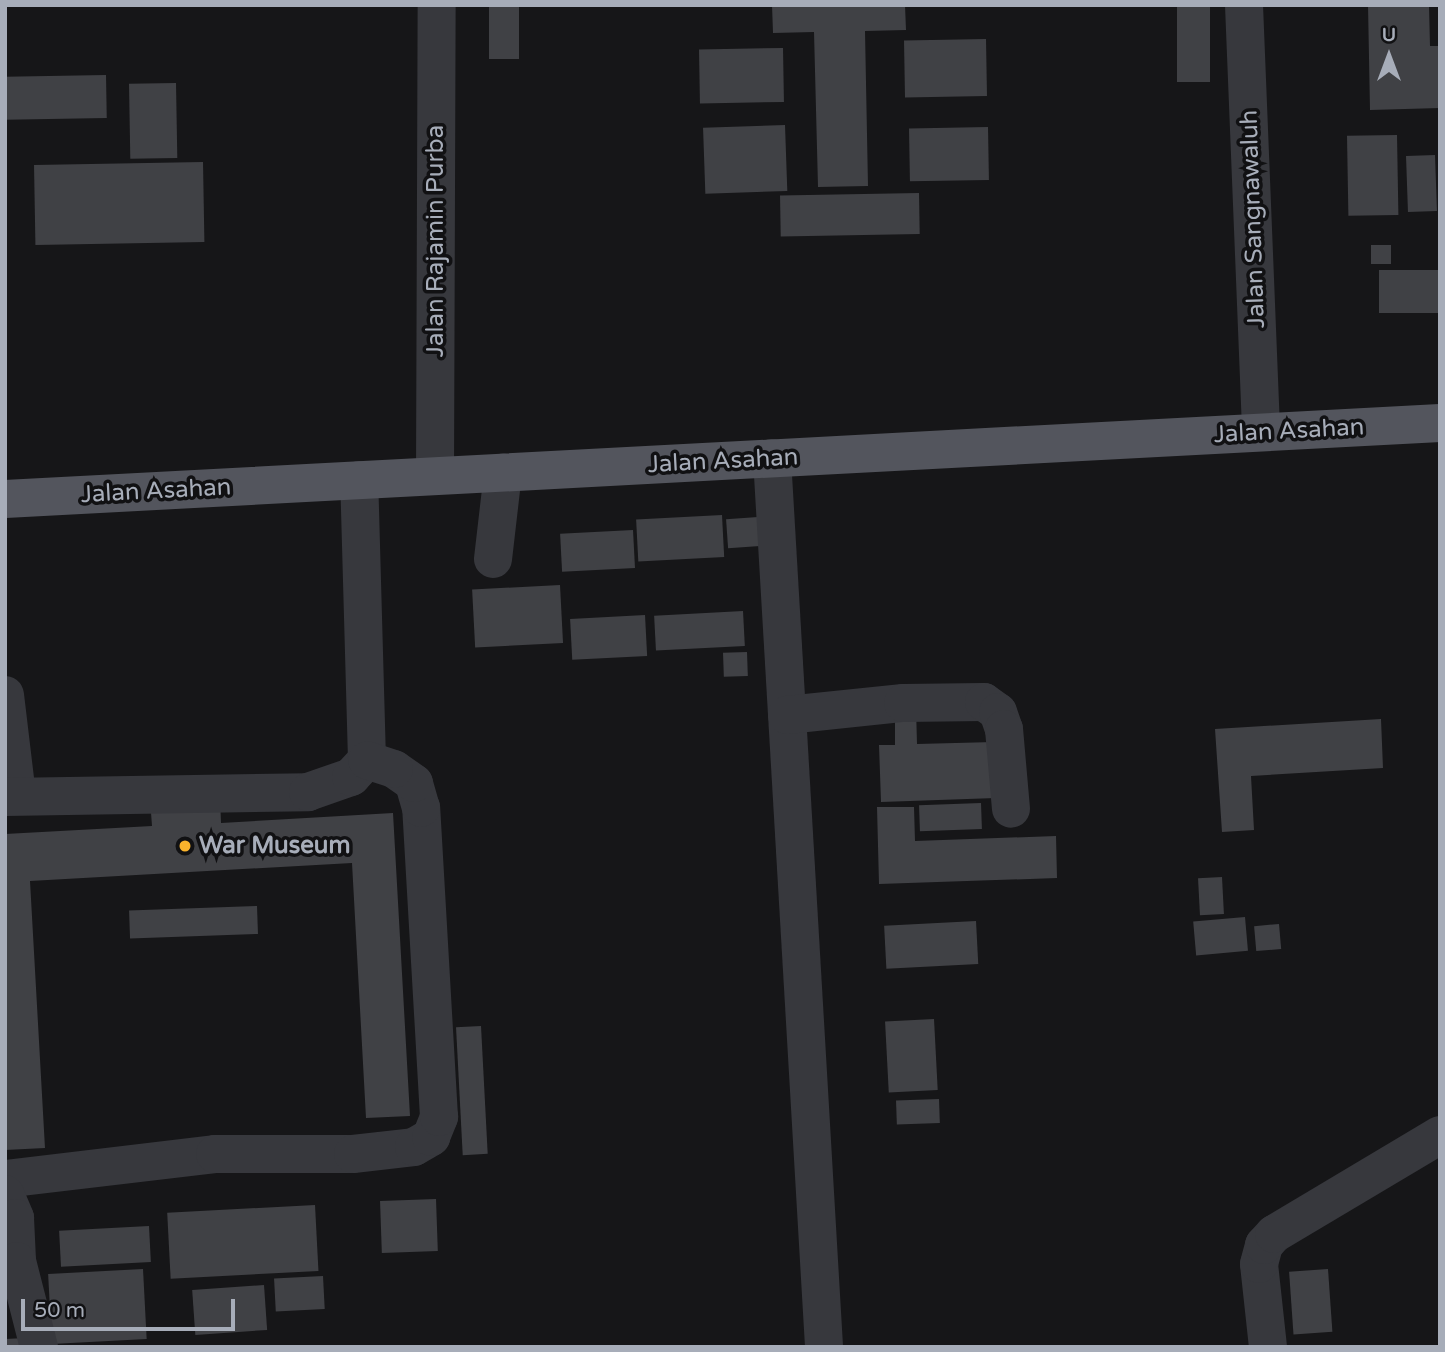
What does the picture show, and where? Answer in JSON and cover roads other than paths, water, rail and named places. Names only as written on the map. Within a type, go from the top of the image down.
[{"type":"main road","name":"Jalan Asahan","points":[[5,499],[1440,423]]},
{"type":"street","name":"Jalan Rajamin Purba","points":[[435,476],[437,5]]},
{"type":"street","name":"Jalan Sangnawaluh","points":[[1244,5],[1261,432]]},
{"type":"street","points":[[772,458],[824,1347]]},
{"type":"street","points":[[494,559],[503,473]]},
{"type":"street","points":[[5,695],[11,796],[308,792],[351,777],[367,760],[359,480]]},
{"type":"street","points":[[787,715],[903,703],[984,702],[998,712],[1004,729],[1011,809]]},
{"type":"street","points":[[5,1179],[215,1154],[353,1154],[414,1147],[431,1137],[439,1117],[421,808],[414,783],[394,769],[367,760]]},
{"type":"street","points":[[1268,1347],[1259,1264],[1264,1245],[1274,1234],[1440,1135]]},
{"type":"street","points":[[5,1194],[15,1218],[17,1261],[39,1347]]},
{"type":"place","name":"War Museum","points":[[185,846]]}]
